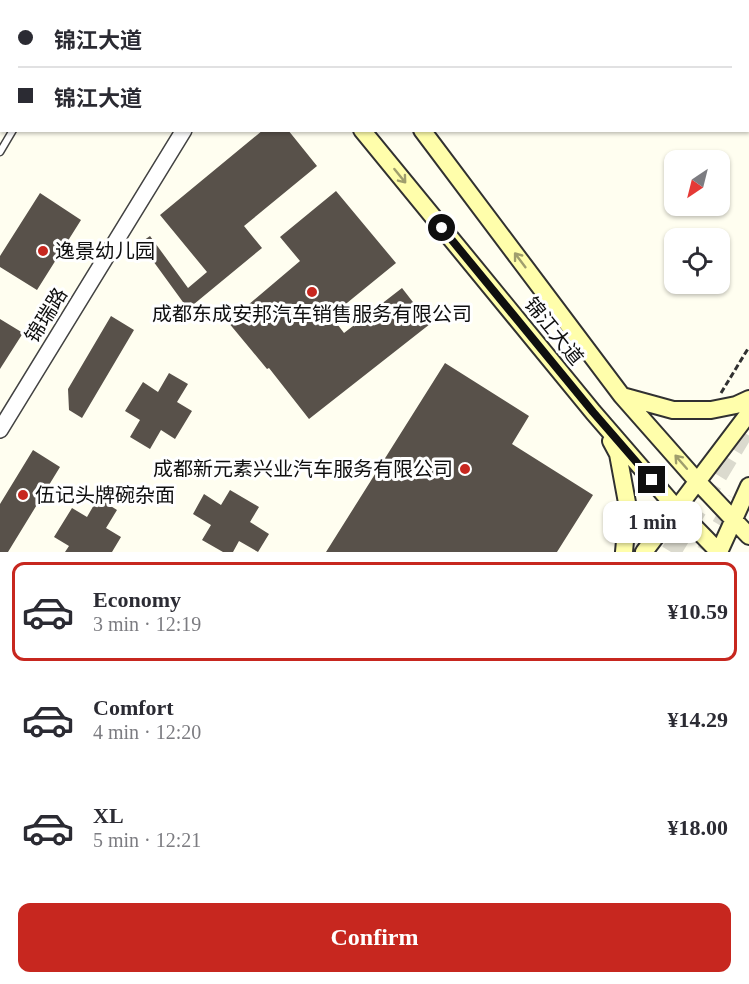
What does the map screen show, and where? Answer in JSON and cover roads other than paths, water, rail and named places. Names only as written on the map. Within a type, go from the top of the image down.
[{"type":"main road","name":"锦江大道","points":[[364,132],[593,412],[676,509],[719,552]]},
{"type":"main road","name":"锦江大道","points":[[424,132],[622,396],[697,482],[749,536]]},
{"type":"main road","points":[[622,396],[673,410],[711,410],[736,405],[749,399]]},
{"type":"main road","points":[[593,412],[618,454],[628,508],[624,552]]},
{"type":"main road","points":[[644,552],[749,413]]},
{"type":"main road","points":[[719,552],[749,486]]},
{"type":"street","name":"锦瑞路","points":[[0,430],[183,132]]},
{"type":"lane","points":[[0,152],[12,132]]},
{"type":"tunnel","points":[[671,552],[749,423]]},
{"type":"tunnel","points":[[706,552],[737,500]]},
{"type":"place","name":"逸景幼儿园","points":[[43,251]]},
{"type":"place","name":"成都东成安邦汽车销售服务有限公司","points":[[312,292]]},
{"type":"place","name":"成都新元素兴业汽车服务有限公司","points":[[465,469]]},
{"type":"place","name":"伍记头牌碗杂面","points":[[23,495]]}]
